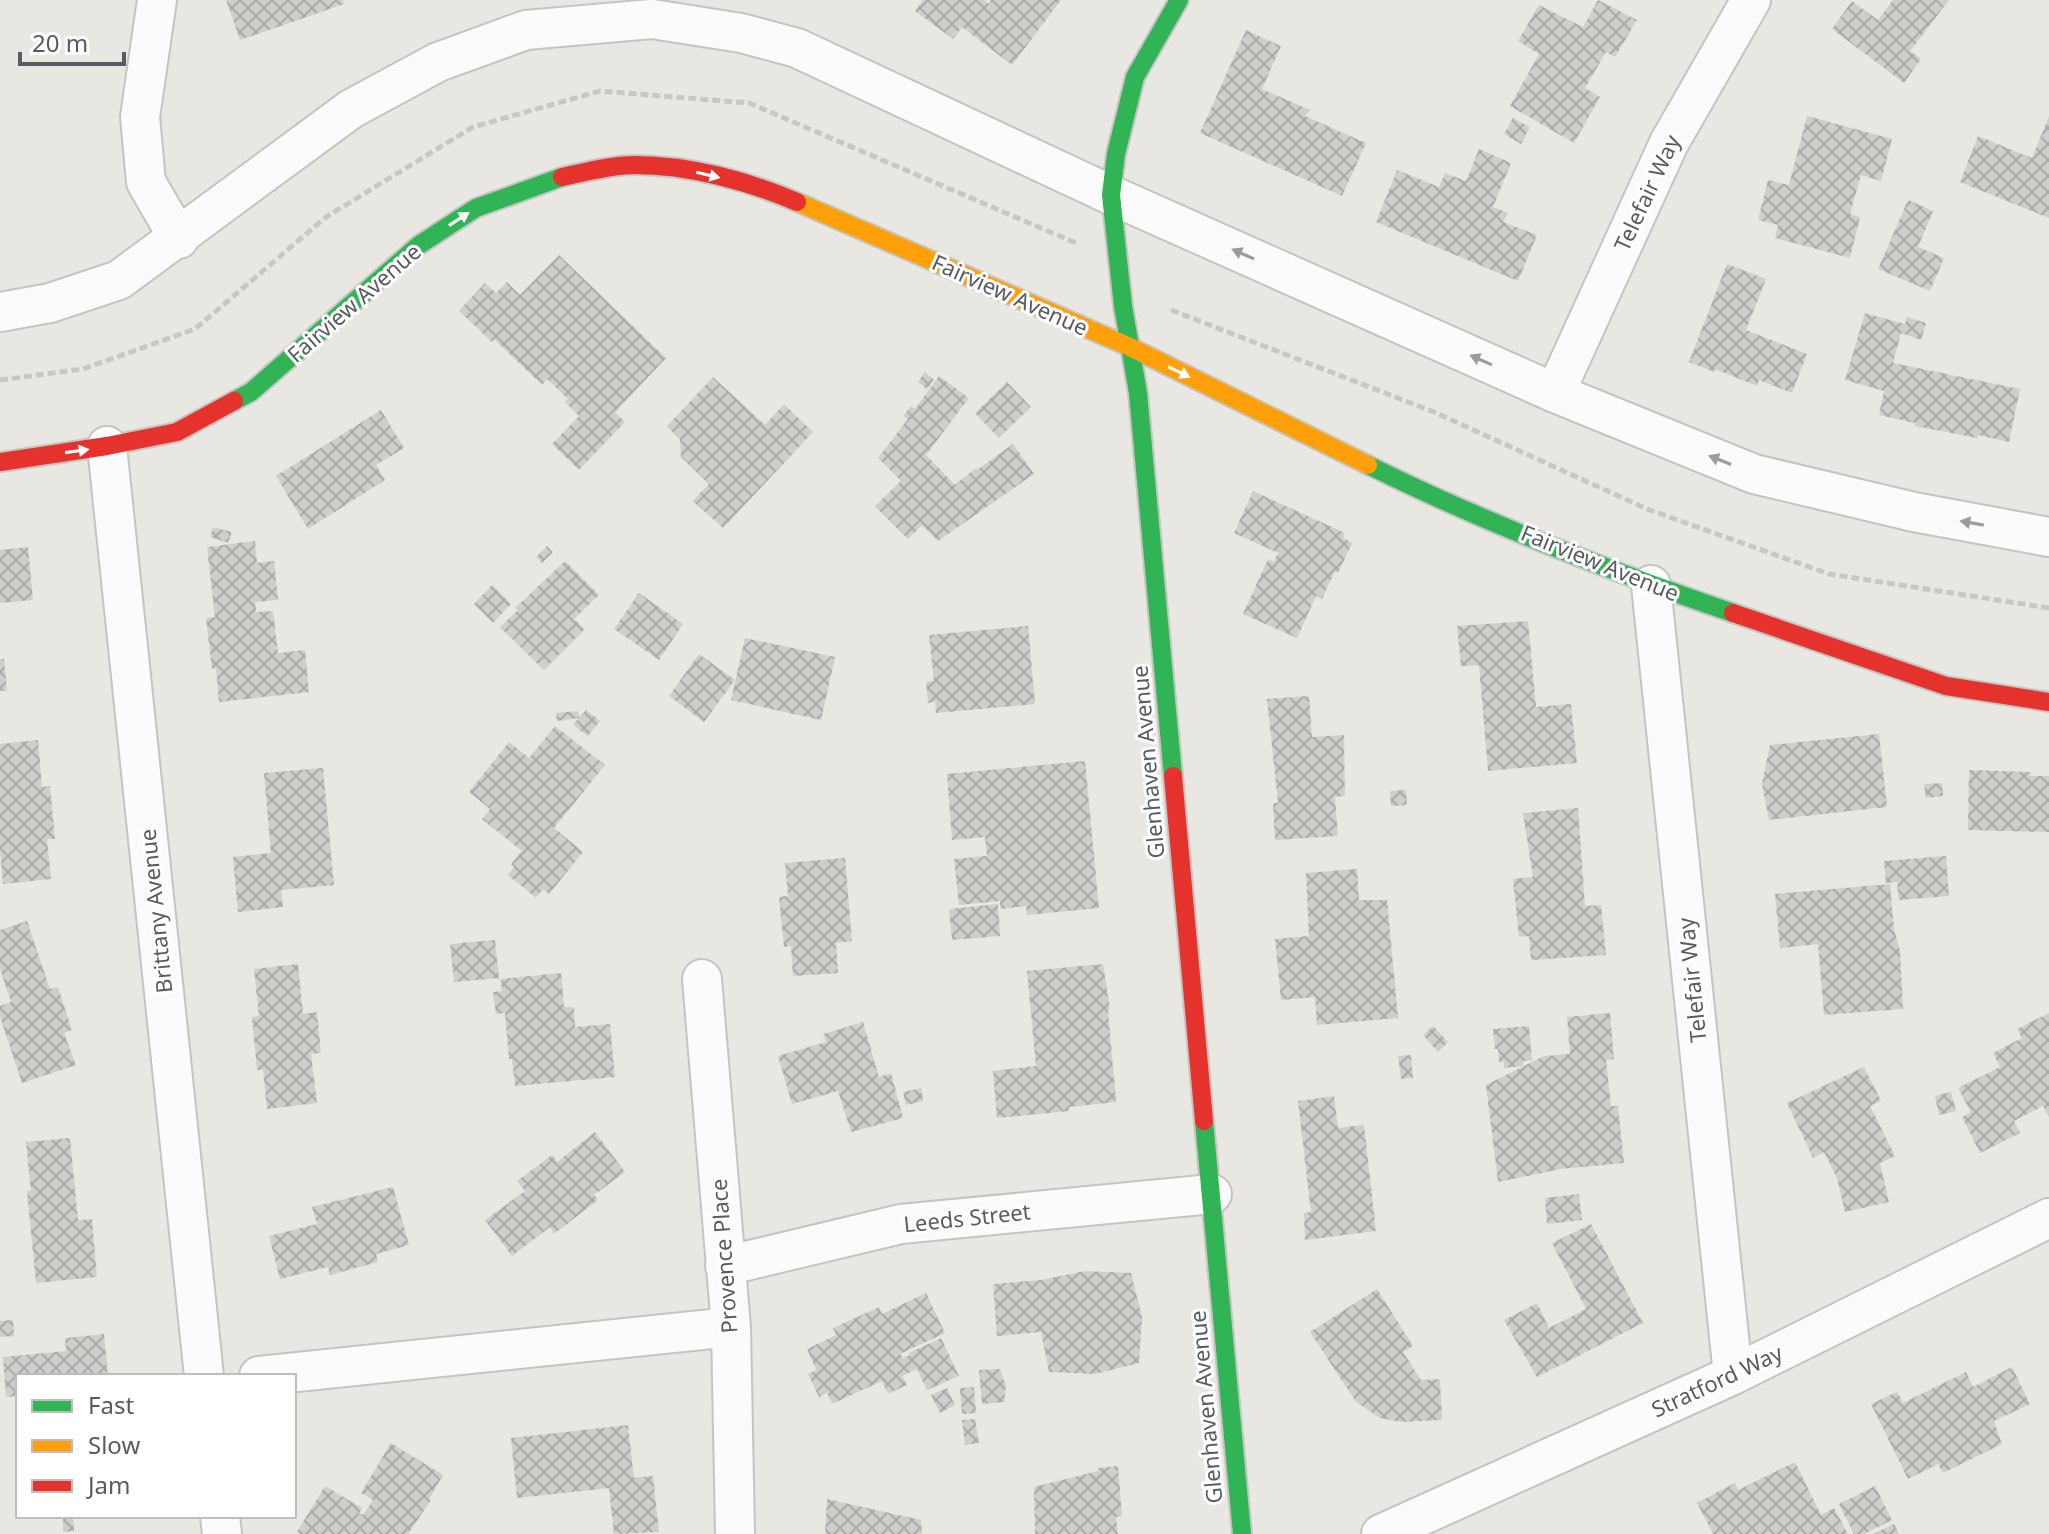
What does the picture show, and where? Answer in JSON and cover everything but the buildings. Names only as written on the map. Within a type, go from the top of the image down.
[{"type":"street","points":[[157,0],[140,117],[146,182],[179,239]]},
{"type":"street","name":"Glenhaven Avenue","points":[[1179,0],[1135,77],[1116,154],[1111,195],[1138,393],[1242,1534]]},
{"type":"street","name":"Telefair Way","points":[[1555,393],[1669,143],[1751,0]]},
{"type":"street","points":[[0,312],[50,303],[119,280],[179,239],[351,109],[438,62],[526,30],[652,19],[741,33],[797,48],[1111,195],[1555,393],[1754,474],[1914,512],[2049,537]]},
{"type":"street","name":"Fairview Avenue","points":[[0,462],[177,432],[251,392],[419,245],[476,208],[563,176],[634,165],[701,172],[774,192],[1130,347],[1425,493],[1651,585],[1946,686],[2049,702]]},
{"type":"street","name":"Brittany Avenue","points":[[107,446],[204,1374]]},
{"type":"street","name":"Telefair Way","points":[[1651,585],[1733,1375]]},
{"type":"street","name":"Provence Place","points":[[702,979],[731,1327],[735,1534]]},
{"type":"street","name":"Leeds Street","points":[[725,1266],[901,1224],[1212,1194]]},
{"type":"street","name":"Stratford Way","points":[[1381,1534],[1733,1375],[2049,1218]]},
{"type":"street","points":[[278,1374],[731,1327]]},
{"type":"path","points":[[1171,310],[1434,412],[1647,509],[1829,574],[2049,608]]},
{"type":"traffic: fast","points":[[1173,776],[1138,393],[1123,306],[1111,195],[1116,154],[1135,77],[1179,0]]},
{"type":"traffic: fast","points":[[234,401],[251,392],[419,245],[476,208],[562,177]]},
{"type":"traffic: fast","points":[[1368,465],[1548,545],[1733,613]]},
{"type":"traffic: fast","points":[[1204,1121],[1242,1534]]},
{"type":"traffic: slow","points":[[797,202],[1130,347],[1368,465]]},
{"type":"traffic: jam","points":[[562,177],[626,165],[676,168],[738,181],[797,202]]},
{"type":"traffic: jam","points":[[0,462],[177,432],[234,401]]},
{"type":"traffic: jam","points":[[1733,613],[1946,686],[2049,702]]},
{"type":"traffic: jam","points":[[1173,776],[1204,1121]]}]
